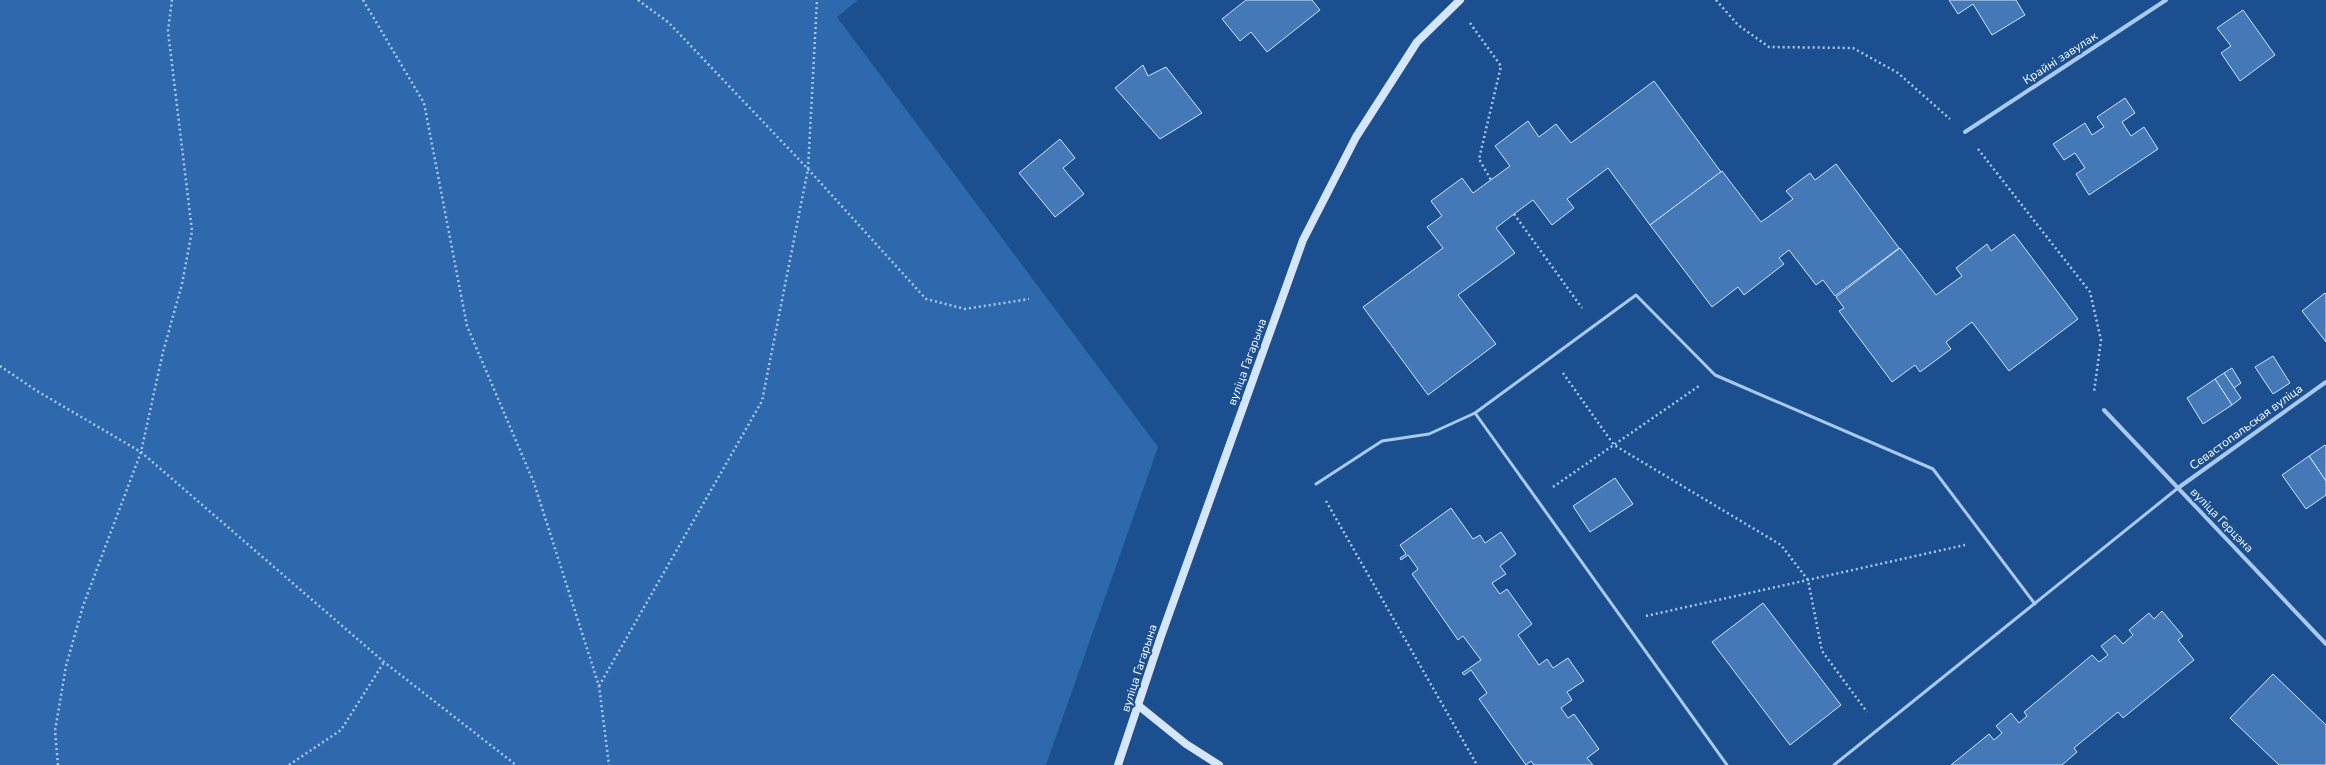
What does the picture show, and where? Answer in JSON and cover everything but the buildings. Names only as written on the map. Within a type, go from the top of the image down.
[{"type":"main road","name":"вуліца Гагарына","points":[[1118,765],[1139,706],[1160,639],[1303,240],[1356,137],[1417,42],[1460,0]]},
{"type":"main road","points":[[1139,706],[1186,744],[1219,765]]},
{"type":"street","name":"Крайні завулак","points":[[1965,132],[2166,0]]},
{"type":"street","name":"Севастопальская вуліца","points":[[2178,488],[2326,382]]},
{"type":"street","name":"вуліца Герцэна","points":[[2104,410],[2326,644]]},
{"type":"lane","points":[[1316,484],[1382,441],[1429,434],[1475,413],[1636,295],[1715,375],[1933,469],[2035,604]]},
{"type":"lane","points":[[1475,413],[1727,765]]},
{"type":"lane","points":[[1834,765],[2178,488]]},
{"type":"path","points":[[58,765],[55,731],[66,666],[83,606],[141,452],[163,352],[182,284],[192,231],[168,30],[172,0]]},
{"type":"path","points":[[363,0],[424,103],[467,326],[534,484],[599,686],[609,765]]},
{"type":"path","points":[[638,0],[669,23],[808,169],[926,299],[964,309],[1029,299]]},
{"type":"path","points":[[599,686],[762,401],[808,169],[817,0]]},
{"type":"path","points":[[1716,0],[1738,25],[1769,47],[1853,48],[1898,73],[1965,132],[2090,292],[2101,340],[2094,392],[2104,410]]},
{"type":"path","points":[[1470,22],[1501,66],[1479,159],[1491,180]]},
{"type":"path","points":[[1514,214],[1594,325]]},
{"type":"path","points":[[1552,356],[1614,445],[1781,545],[1808,580],[1822,651],[1879,729]]},
{"type":"path","points":[[0,366],[37,391],[141,452],[384,662],[516,765]]},
{"type":"path","points":[[1536,499],[1715,375]]},
{"type":"path","points":[[1316,484],[1477,765]]},
{"type":"path","points":[[1624,620],[1987,540]]},
{"type":"path","points":[[290,765],[341,730],[384,662]]},
{"type":"shaded area","points":[[0,0],[858,0],[837,17],[1158,447],[1046,765],[0,765]]}]
